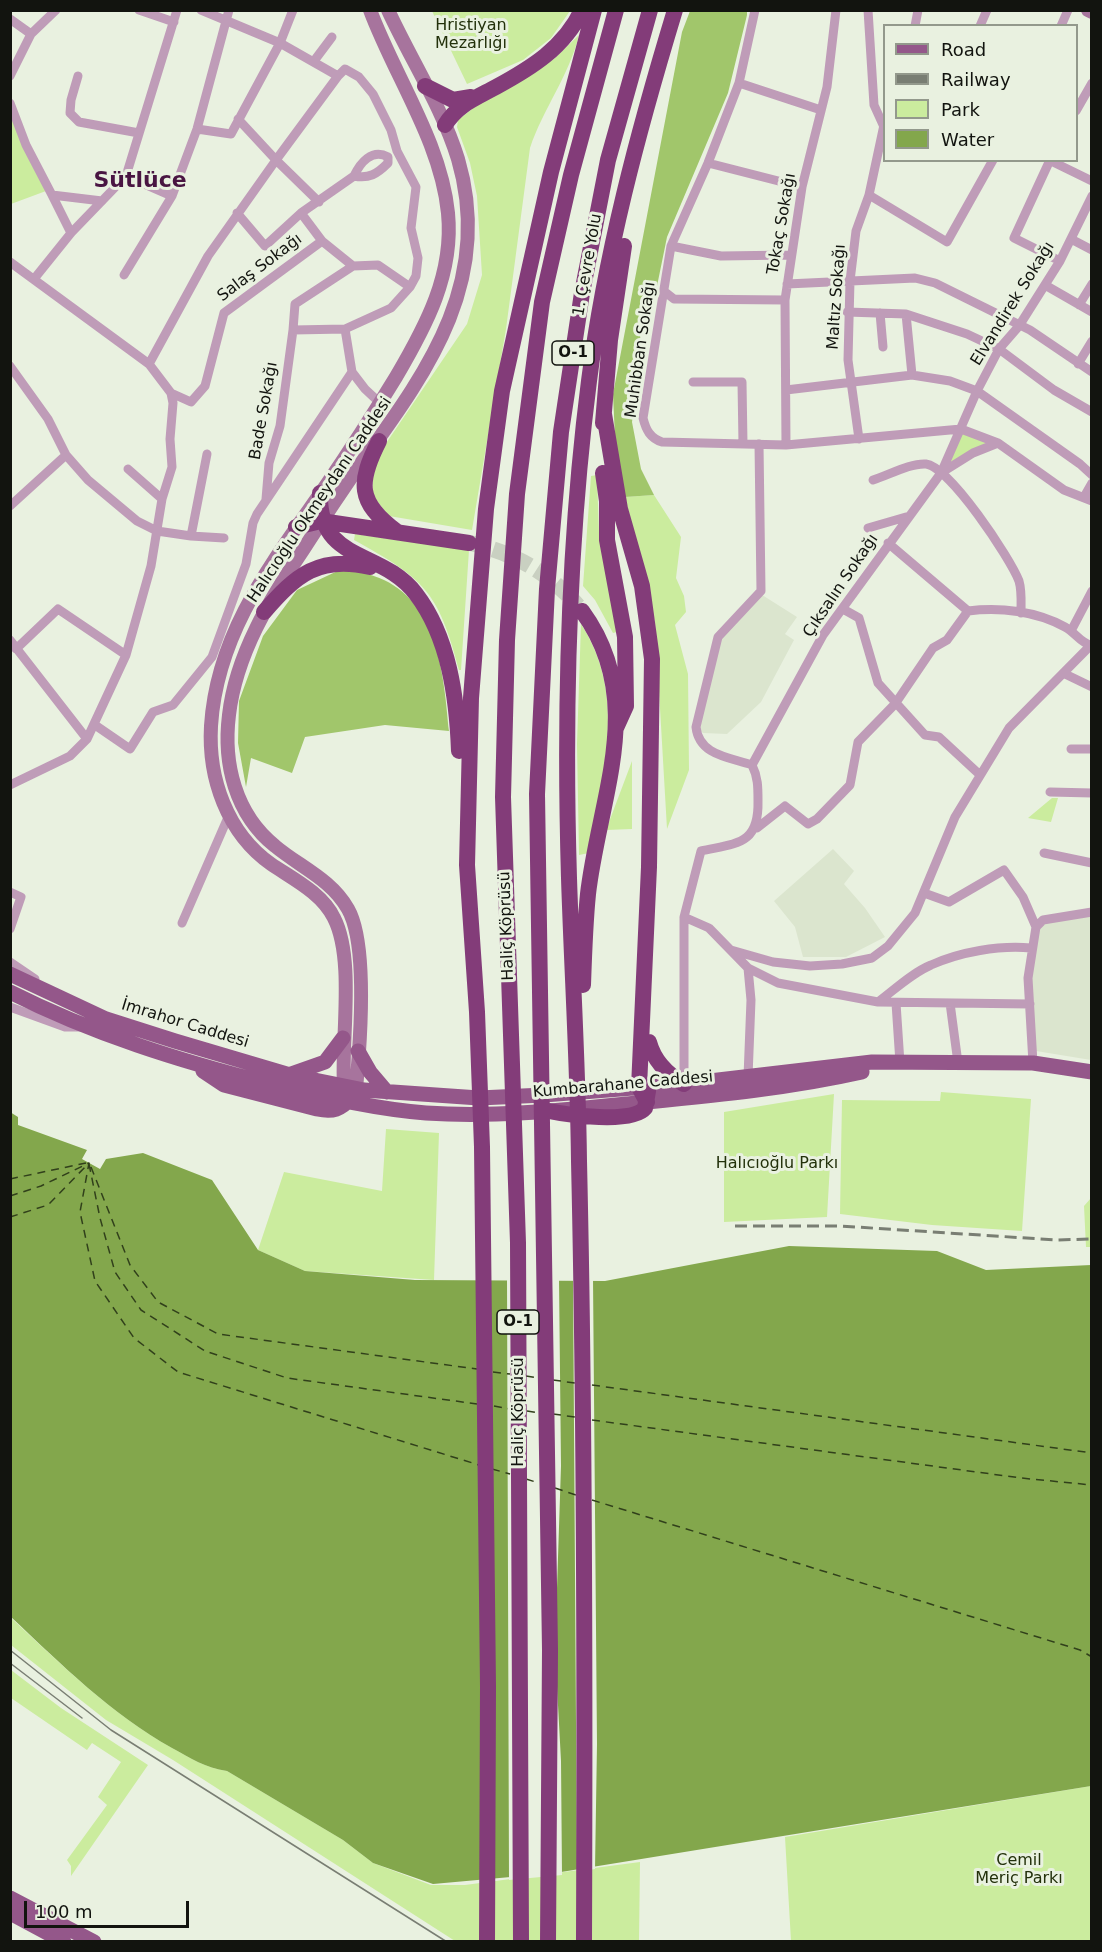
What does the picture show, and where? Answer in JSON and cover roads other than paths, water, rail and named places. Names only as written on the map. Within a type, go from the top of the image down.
[{"type":"highway","points":[[445,125],[458,108],[517,75],[554,50],[567,36],[582,10]]},
{"type":"highway","points":[[487,1941],[488,1687],[482,1147],[477,1012],[467,865],[463,698],[502,391],[551,172],[594,10]]},
{"type":"highway","name":"Haliç Köprüsü","points":[[521,1941],[518,1232],[503,797],[510,580],[517,494],[537,333],[559,223],[616,10]]},
{"type":"highway","name":"1. Çevre Yolu","points":[[542,704],[556,477],[570,368],[608,160],[650,10]]},
{"type":"highway","points":[[584,1941],[586,1728],[577,1079],[569,876],[568,706],[575,524],[588,387],[613,243],[675,10]]},
{"type":"highway","points":[[425,86],[453,100],[481,95]]},
{"type":"highway","points":[[616,728],[626,706],[626,646],[607,540],[607,501],[602,454],[609,340],[629,220],[632,171]]},
{"type":"highway","points":[[604,414],[621,509],[642,586],[651,651],[645,1092]]},
{"type":"highway","points":[[379,441],[364,473],[365,491],[375,513],[397,531]]},
{"type":"highway","points":[[320,493],[321,521],[328,535],[341,545],[396,574],[418,596],[433,623],[445,658],[463,698]]},
{"type":"highway","points":[[296,526],[321,521],[469,543]]},
{"type":"highway","points":[[264,612],[295,579],[321,566],[355,563],[396,574]]},
{"type":"highway","points":[[577,1079],[581,1050],[588,894],[611,783],[616,728],[608,659],[598,636],[582,611]]},
{"type":"highway","name":"Haliç Köprüsü","points":[[542,704],[537,806],[550,1650],[548,1941]]},
{"type":"highway","points":[[549,1111],[590,1116],[633,1115],[642,1112],[649,1042],[653,883],[649,867]]},
{"type":"highway","points":[[649,1042],[651,1051],[664,1070],[684,1084]]},
{"type":"main road","name":"Halıcıoğlu Okmeydanı Caddesi","points":[[349,1092],[343,1038],[344,954],[336,920],[329,909],[311,891],[256,852],[229,815],[212,768],[210,744],[217,659],[253,592],[380,403],[419,338],[447,265],[448,212],[443,184],[436,162],[370,10]]},
{"type":"main road","name":"Halıcıoğlu Okmeydanı Caddesi","points":[[349,1092],[358,1051],[360,954],[355,924],[348,909],[326,882],[274,846],[243,808],[228,758],[229,713],[242,664],[264,612],[321,521],[379,441],[440,344],[458,300],[467,244],[465,195],[458,162],[445,125],[388,10]]},
{"type":"main road","points":[[436,162],[445,125]]},
{"type":"main road","name":"İmrahor Caddesi","points":[[10,974],[106,1019],[349,1092],[332,1112],[224,1085],[195,1065],[154,1053],[10,992]]},
{"type":"main road","points":[[290,1075],[325,1062],[343,1038]]},
{"type":"main road","points":[[358,1051],[370,1072],[387,1092]]},
{"type":"main road","name":"Kumbarahane Caddesi","points":[[645,1092],[684,1084],[872,1062],[1033,1063],[1092,1072]]},
{"type":"main road","name":"Kumbarahane Caddesi","points":[[349,1092],[479,1098],[785,1087],[900,1063]]},
{"type":"main road","name":"Kumbarahane Caddesi","points":[[349,1092],[426,1113],[549,1111]]},
{"type":"main road","points":[[10,1898],[94,1941]]},
{"type":"main road","points":[[10,1914],[64,1941]]},
{"type":"street","points":[[10,76],[31,34],[56,10]]},
{"type":"street","points":[[34,279],[71,233],[126,176],[177,10]]},
{"type":"street","points":[[201,10],[227,15],[338,76]]},
{"type":"street","points":[[197,129],[231,135],[280,43],[293,10]]},
{"type":"street","name":"Muhibban Sokağı","points":[[755,10],[739,83],[708,163],[671,246],[643,418],[645,429],[655,440],[662,442],[786,445],[961,429]]},
{"type":"street","name":"Tokaç Sokağı","points":[[786,445],[785,300],[790,255],[802,187],[827,87],[836,10]]},
{"type":"street","points":[[868,10],[874,105],[883,124]]},
{"type":"street","points":[[981,24],[987,10]]},
{"type":"street","points":[[1062,24],[1068,10]]},
{"type":"street","points":[[143,11],[174,22]]},
{"type":"street","points":[[124,275],[172,196],[197,129],[227,15]]},
{"type":"street","points":[[10,20],[31,34]]},
{"type":"street","points":[[314,61],[332,37]]},
{"type":"street","points":[[149,364],[208,256],[237,213],[345,69],[359,77],[374,94],[391,130],[397,151],[416,187],[411,228],[418,258],[416,276],[392,308],[345,329],[293,330]]},
{"type":"street","points":[[78,76],[71,100],[70,114],[80,122],[139,133]]},
{"type":"street","points":[[1078,109],[1092,82]]},
{"type":"street","points":[[739,83],[821,110]]},
{"type":"street","points":[[10,103],[26,145],[71,233]]},
{"type":"street","points":[[238,119],[319,202]]},
{"type":"street","points":[[382,154],[391,130]]},
{"type":"street","name":"Maltız Sokağı","points":[[859,439],[848,360],[850,281],[856,231],[869,195],[883,133]]},
{"type":"street","points":[[237,213],[265,246],[301,213],[354,176],[372,155],[382,154],[388,157],[388,163],[367,178],[354,176]]},
{"type":"street","points":[[869,195],[947,242],[992,162]]},
{"type":"street","points":[[1050,162],[1014,238],[1060,261]]},
{"type":"street","points":[[1052,162],[1092,182]]},
{"type":"street","points":[[708,163],[802,187]]},
{"type":"street","points":[[126,176],[172,196]]},
{"type":"street","points":[[52,195],[102,201]]},
{"type":"street","name":"Elvandirek Sokağı","points":[[961,429],[977,391],[999,349],[1019,326],[1060,261],[1092,196]]},
{"type":"street","points":[[301,213],[322,241],[353,266],[378,265],[410,287]]},
{"type":"street","points":[[1071,239],[1092,250]]},
{"type":"street","name":"Salaş Sokağı","points":[[171,393],[191,402],[205,386],[224,313],[322,241]]},
{"type":"street","points":[[671,246],[721,256],[790,255]]},
{"type":"street","points":[[10,262],[149,364],[171,393],[172,467],[162,499],[148,578],[126,655],[87,739],[70,756],[10,784]]},
{"type":"street","name":"Bade Sokağı","points":[[266,499],[269,463],[280,426],[295,304],[353,266]]},
{"type":"street","points":[[787,284],[840,284],[850,281],[915,278],[934,283],[1030,330],[1092,372]]},
{"type":"street","points":[[1079,305],[1092,284]]},
{"type":"street","points":[[1045,285],[1092,312]]},
{"type":"street","points":[[665,292],[674,299],[785,300]]},
{"type":"street","points":[[848,312],[906,314],[967,334],[999,349],[1054,390],[1092,412]]},
{"type":"street","points":[[880,313],[884,347]]},
{"type":"street","points":[[906,314],[912,375]]},
{"type":"street","points":[[345,329],[352,372],[380,403]]},
{"type":"street","points":[[1078,364],[1092,341]]},
{"type":"street","points":[[10,366],[48,419],[66,455],[96,487],[137,521],[157,531],[191,536],[224,537]]},
{"type":"street","points":[[94,725],[130,749],[153,712],[172,705],[217,659],[246,564],[252,537],[252,524],[266,499],[352,372]]},
{"type":"street","points":[[786,390],[912,375],[950,381],[977,391],[1080,464],[1092,475]]},
{"type":"street","points":[[693,382],[742,382],[743,444]]},
{"type":"street","points":[[961,429],[998,444],[1064,490],[1088,499],[1092,483]]},
{"type":"street","name":"Çıksalın Sokağı","points":[[752,765],[823,635],[906,517],[941,473],[961,429]]},
{"type":"street","points":[[684,1084],[684,917],[700,851],[735,844],[751,835],[758,820],[758,775],[752,765],[706,750],[697,740],[696,727],[718,637],[761,591],[759,444]]},
{"type":"street","points":[[941,473],[973,453],[998,444]]},
{"type":"street","points":[[191,536],[207,454]]},
{"type":"street","points":[[10,506],[66,455]]},
{"type":"street","points":[[873,480],[918,465],[933,466],[941,473],[973,508],[1003,548],[1019,583],[1021,613]]},
{"type":"street","points":[[128,469],[162,499]]},
{"type":"street","points":[[868,528],[906,517]]},
{"type":"street","points":[[729,950],[773,962],[810,966],[842,964],[872,958],[902,931],[915,913],[955,817],[1009,728],[1091,646],[1079,641],[1071,631],[1051,620],[995,608],[968,611],[888,543]]},
{"type":"street","points":[[1071,631],[1092,591]]},
{"type":"street","points":[[16,649],[58,609],[126,655]]},
{"type":"street","points":[[843,609],[859,618],[878,683],[895,704],[925,735],[939,737],[980,774]]},
{"type":"street","points":[[753,831],[785,806],[808,824],[817,819],[850,785],[858,742],[895,704],[933,648],[947,640],[968,611]]},
{"type":"street","points":[[10,640],[87,739]]},
{"type":"street","points":[[1063,673],[1092,687]]},
{"type":"street","points":[[1071,749],[1092,749]]},
{"type":"street","points":[[1050,792],[1092,793]]},
{"type":"street","points":[[182,923],[229,815]]},
{"type":"street","points":[[1044,853],[1092,863]]},
{"type":"street","points":[[924,893],[949,902],[1004,870],[1023,897],[1036,927]]},
{"type":"street","points":[[10,892],[21,897],[10,929]]},
{"type":"street","points":[[1033,1063],[1030,1004],[1031,948],[1036,927],[1043,921],[1092,912]]},
{"type":"street","points":[[684,917],[709,928],[748,968],[778,983],[878,1002],[1030,1004]]},
{"type":"street","points":[[878,1002],[930,965],[945,958],[1014,947],[1031,948]]},
{"type":"street","points":[[10,962],[69,1003]]},
{"type":"street","points":[[748,968],[751,1000],[748,1077]]},
{"type":"street","points":[[896,1003],[900,1063]]},
{"type":"street","points":[[950,1003],[958,1063]]},
{"type":"street","points":[[10,1007],[65,1027],[89,1027]]},
{"type":"water","points":[[10,1112],[18,1117],[18,1125],[87,1150],[82,1159],[100,1169],[106,1159],[143,1153],[212,1180],[258,1250],[305,1271],[415,1280],[605,1281],[789,1246],[937,1251],[986,1270],[1091,1265],[1091,1786],[555,1873],[433,1884],[373,1863],[343,1840],[227,1771],[198,1762],[150,1735],[107,1704],[11,1617]]},
{"type":"tunnel","points":[[470,543],[516,558],[555,583],[578,606]]},
{"type":"tram line","points":[[10,1650],[111,1730],[447,1942]]},
{"type":"tram line","points":[[10,1663],[82,1718]]},
{"type":"railway","points":[[735,1226],[840,1226],[1057,1240],[1092,1239]]},
{"type":"district","name":"Sütlüce","points":[[140,181]]},
{"type":"park label","name":"Hristiyan Mezarlığı","points":[[471,35]]},
{"type":"park label","name":"Halıcıoğlu Parkı","points":[[777,1164]]},
{"type":"park label","name":"Cemil Meriç Parkı","points":[[1019,1870]]}]
